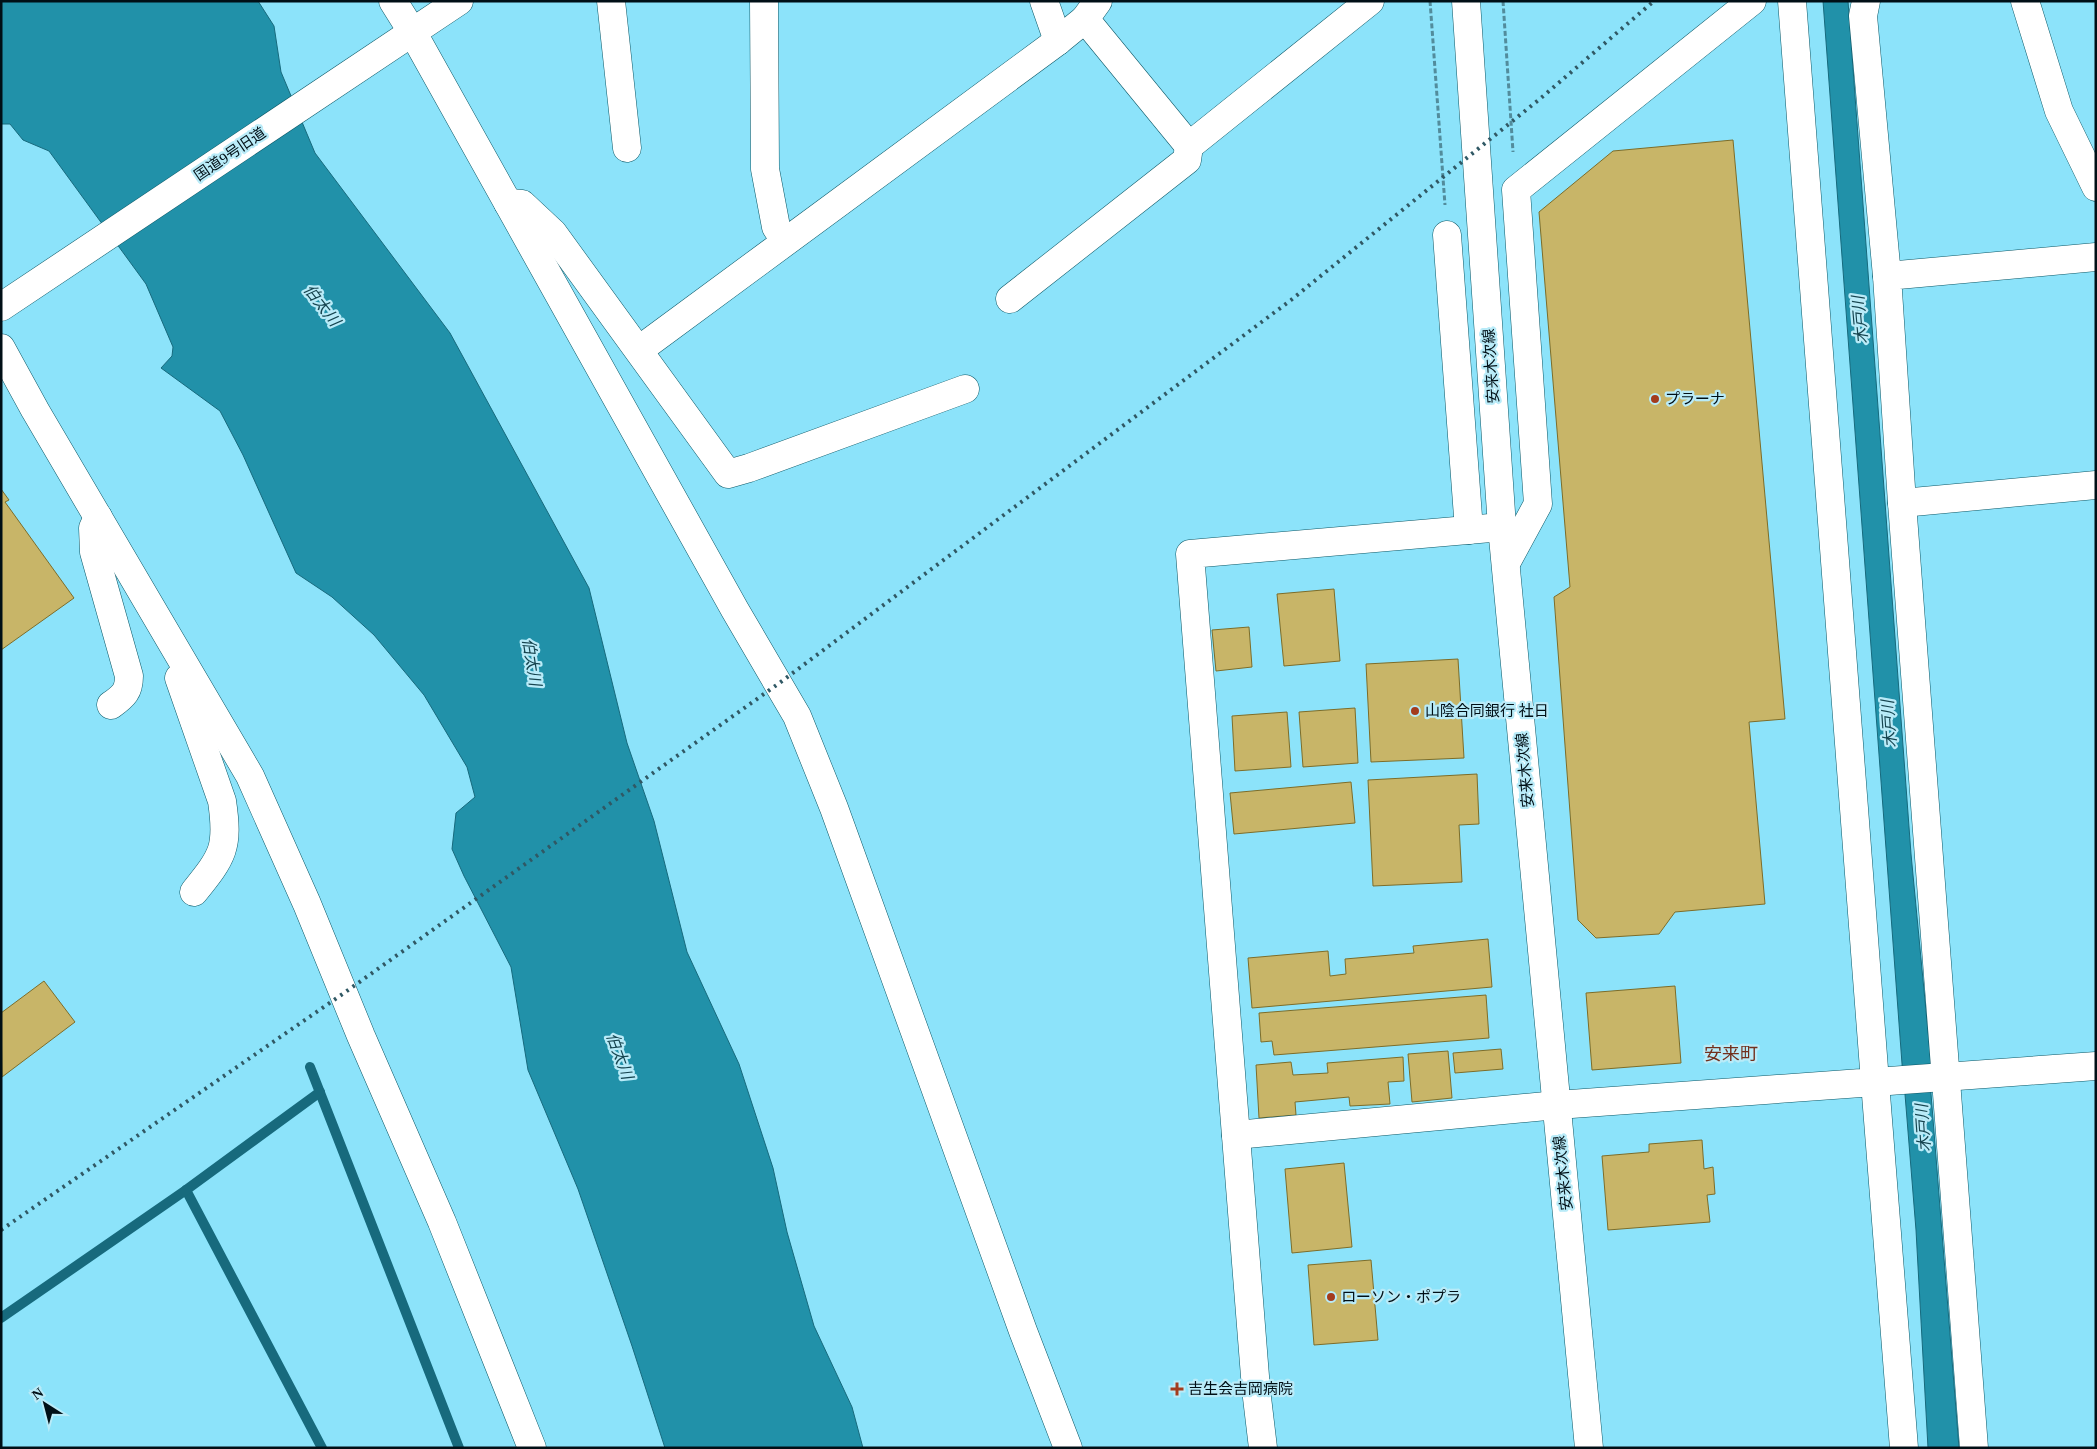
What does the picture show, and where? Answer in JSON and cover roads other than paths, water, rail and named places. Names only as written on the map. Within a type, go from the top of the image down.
[{"type":"street","points":[[393,1],[413,33],[797,716],[834,808],[1022,1331],[1068,1448]]},
{"type":"street","name":"国道9号旧道","points":[[3,305],[459,1]]},
{"type":"street","points":[[611,1],[627,148]]},
{"type":"street","points":[[764,1],[765,170],[776,227],[786,241]]},
{"type":"street","points":[[1044,1],[1058,42]]},
{"type":"street","points":[[1010,299],[1187,160],[1189,146],[1370,1]]},
{"type":"street","name":"安来木次線","points":[[1466,1],[1502,527],[1590,1448]]},
{"type":"street","points":[[1506,563],[1538,504],[1516,190],[1752,1]]},
{"type":"street","points":[[1792,1],[1904,1448]]},
{"type":"street","points":[[1866,1],[1863,16],[1887,276],[1941,1077],[1974,1448]]},
{"type":"street","points":[[2025,1],[2059,112],[2096,187]]},
{"type":"street","points":[[639,350],[1058,42],[1092,10],[1189,146]]},
{"type":"street","points":[[508,203],[522,204],[554,233],[728,474],[965,389]]},
{"type":"street","points":[[1447,235],[1469,530]]},
{"type":"street","points":[[1887,276],[2096,257]]},
{"type":"street","points":[[1,348],[250,776],[307,904],[361,1036],[442,1222],[532,1448]]},
{"type":"street","points":[[1902,503],[2096,485]]},
{"type":"street","points":[[98,517],[93,528],[94,552],[129,676],[129,687],[124,695],[111,705]]},
{"type":"street","points":[[1263,1448],[1256,1389],[1190,554],[1502,527]]},
{"type":"street","points":[[144,593],[180,682],[222,801],[225,836],[222,853],[211,871],[194,892]]},
{"type":"street","points":[[1236,1135],[1557,1105],[2096,1066]]},
{"type":"water","name":"伯太川","points":[[1,1],[258,1],[274,26],[281,72],[315,153],[450,333],[589,588],[627,743],[654,821],[687,952],[739,1064],[773,1168],[787,1232],[814,1326],[852,1407],[863,1448],[665,1448],[578,1189],[528,1070],[511,967],[452,849],[456,813],[475,797],[467,767],[424,695],[374,635],[332,597],[296,573],[243,455],[220,411],[161,368],[172,356],[173,347],[146,284],[49,151],[23,140],[10,124],[1,124]]},
{"type":"water","name":"木戸川","points":[[1823,1],[1848,1],[1911,854],[1932,1074],[1903,1077]]},
{"type":"water","name":"木戸川","points":[[1930,1081],[1959,1448],[1928,1448],[1916,1230],[1904,1082]]},
{"type":"waterway","points":[[310,1067],[459,1448]]},
{"type":"waterway","points":[[1,1318],[186,1190],[320,1092]]},
{"type":"waterway","points":[[186,1190],[322,1448]]},
{"type":"railway","points":[[1,1230],[344,993],[778,684],[1291,300],[1541,98],[1654,1]]},
{"type":"place","name":"プラーナ","points":[[1655,399]]},
{"type":"place","name":"山陰合同銀行 社日","points":[[1415,711]]},
{"type":"place","name":"ローソン・ポプラ","points":[[1331,1297]]},
{"type":"place","name":"吉生会吉岡病院","points":[[1177,1389]]},
{"type":"district","name":"安来町","points":[[1731,1054]]}]
